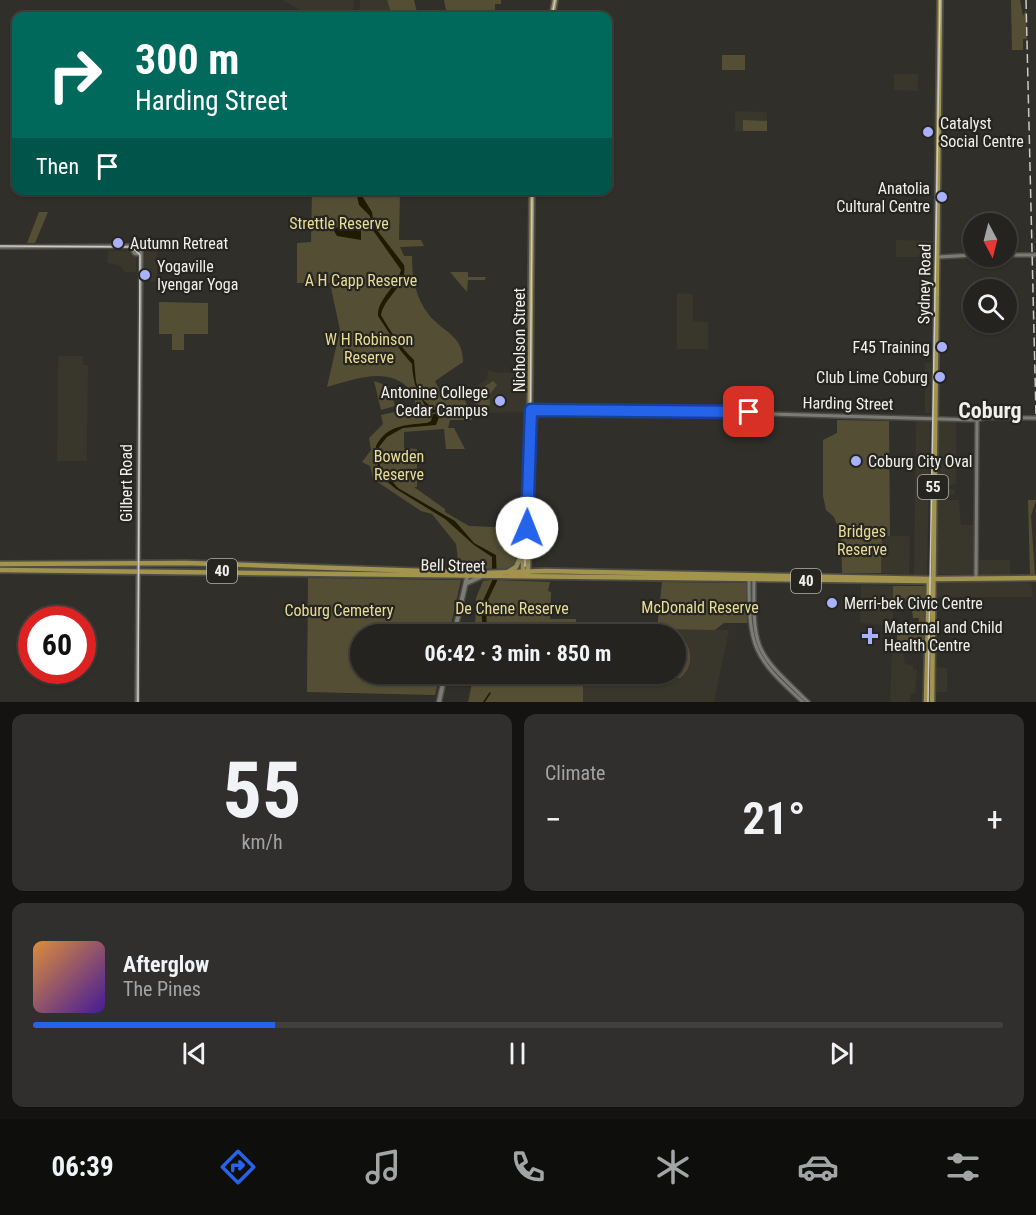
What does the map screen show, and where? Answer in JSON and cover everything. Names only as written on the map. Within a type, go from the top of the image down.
[{"type":"highway","name":"Sydney Road","points":[[932,702],[931,569],[940,0]]},
{"type":"highway","name":"Bell Street","points":[[0,564],[138,563],[290,566],[490,575],[882,580],[1036,579]]},
{"type":"highway","points":[[290,566],[292,574]]},
{"type":"highway","name":"Bell Street","points":[[0,570],[467,574],[480,577],[490,575]]},
{"type":"highway","name":"Bell Street","points":[[526,575],[536,571],[546,574]]},
{"type":"highway","name":"Sydney Road","points":[[927,702],[931,580]]},
{"type":"main road","name":"Nicholson Street","points":[[526,575],[531,410],[532,195]]},
{"type":"main road","name":"Nicholson Street","points":[[526,575],[523,554],[528,525]]},
{"type":"main road","points":[[505,575],[516,567],[523,554]]},
{"type":"main road","points":[[528,558],[536,571]]},
{"type":"main road","points":[[456,624],[467,574]]},
{"type":"main road","points":[[466,583],[480,577]]},
{"type":"main road","points":[[439,702],[444,684]]},
{"type":"street","points":[[0,247],[124,248],[135,246],[140,247],[141,251],[139,254],[124,248]]},
{"type":"street","points":[[134,253],[135,246]]},
{"type":"street","name":"Gilbert Road","points":[[137,702],[141,251]]},
{"type":"street","name":"Gilbert Road","points":[[134,253],[140,265]]},
{"type":"street","points":[[1017,255],[1036,255]]},
{"type":"street","points":[[936,257],[963,256]]},
{"type":"street","name":"Harding Street","points":[[531,410],[976,418],[1036,417]]},
{"type":"street","points":[[976,418],[978,498],[976,579]]},
{"type":"street","points":[[752,577],[755,634],[760,654],[803,702]]},
{"type":"street","points":[[797,694],[808,702]]},
{"type":"shaded area","points":[[282,0],[354,0],[353,12],[303,12]]},
{"type":"shaded area","points":[[360,0],[387,0],[391,12],[359,12]]},
{"type":"shaded area","points":[[894,74],[918,74],[918,91],[894,90]]},
{"type":"shaded area","points":[[735,111],[767,112],[767,131],[735,131]]},
{"type":"shaded area","points":[[357,195],[361,195],[372,212],[374,226],[404,265],[403,279],[386,302],[381,315],[396,339],[414,360],[416,382],[422,399],[437,412],[431,413],[423,401],[417,390],[415,384],[412,364],[378,316],[384,298],[396,282],[401,270],[372,229],[370,216],[359,205]]},
{"type":"shaded area","points":[[341,226],[355,226],[361,231],[361,240],[337,236],[333,229]]},
{"type":"shaded area","points":[[896,240],[932,241],[932,257],[896,257]]},
{"type":"shaded area","points":[[144,249],[157,249],[157,281],[144,281]]},
{"type":"shaded area","points":[[108,251],[129,251],[136,257],[136,272],[125,272],[119,265],[107,263]]},
{"type":"shaded area","points":[[677,293],[693,294],[693,321],[708,322],[708,349],[677,349]]},
{"type":"shaded area","points":[[58,356],[83,356],[83,365],[88,365],[87,461],[57,461]]},
{"type":"shaded area","points":[[925,363],[931,363],[930,413],[925,413]]},
{"type":"shaded area","name":"Antonine College Cedar Campus","points":[[488,370],[498,373],[527,373],[527,412],[477,413],[469,391],[487,379]]},
{"type":"shaded area","points":[[433,414],[438,414],[436,425],[403,428],[387,437],[379,447],[380,467],[398,488],[455,521],[474,543],[496,555],[497,581],[486,604],[487,624],[482,624],[481,605],[492,581],[492,557],[474,545],[445,519],[396,489],[384,479],[378,468],[376,446],[380,439],[397,427],[431,421]]},
{"type":"shaded area","points":[[916,420],[930,420],[927,576],[914,576]]},
{"type":"shaded area","points":[[936,420],[956,420],[956,483],[945,488],[955,490],[955,495],[936,494]]},
{"type":"shaded area","points":[[937,500],[959,500],[961,525],[973,525],[973,575],[936,574]]},
{"type":"shaded area","points":[[882,536],[910,536],[909,574],[881,573]]},
{"type":"shaded area","points":[[979,560],[1010,560],[1010,576],[980,576]]},
{"type":"shaded area","points":[[938,581],[1031,583],[1033,597],[936,597]]},
{"type":"shaded area","points":[[861,585],[893,586],[893,626],[860,623]]},
{"type":"shaded area","points":[[686,629],[729,630],[714,702],[583,702],[583,684],[686,684]]},
{"type":"shaded area","points":[[892,646],[902,646],[905,664],[913,665],[913,669],[917,670],[915,693],[910,694],[910,702],[890,702]]},
{"type":"shaded area","points":[[935,667],[947,668],[947,692],[934,692]]},
{"type":"green space","points":[[387,0],[414,0],[417,12],[391,12]]},
{"type":"green space","points":[[444,0],[501,0],[501,4],[495,4],[495,12],[446,12]]},
{"type":"green space","points":[[1011,0],[1020,0],[1023,16],[1026,10],[1027,39],[1023,39],[1023,50],[1012,50]]},
{"type":"green space","points":[[722,55],[745,55],[745,70],[722,70]]},
{"type":"green space","points":[[743,120],[767,121],[767,131],[743,131]]},
{"type":"green space","points":[[312,195],[400,195],[399,240],[421,240],[424,246],[400,247],[404,256],[412,256],[417,294],[429,315],[452,335],[462,353],[463,362],[435,381],[444,399],[465,400],[472,420],[450,420],[448,428],[454,428],[465,449],[446,449],[444,429],[404,432],[404,448],[417,449],[417,487],[414,487],[445,509],[445,512],[469,526],[495,527],[502,548],[519,548],[519,557],[510,569],[459,568],[456,544],[432,514],[421,511],[373,479],[370,466],[362,462],[371,450],[369,438],[383,424],[381,415],[394,412],[399,416],[419,413],[410,390],[392,378],[370,376],[327,387],[340,330],[330,283],[297,283],[297,243],[311,242]]},
{"type":"green space","points":[[39,212],[48,212],[35,243],[27,243]]},
{"type":"green space","points":[[450,272],[468,272],[468,277],[486,277],[485,280],[468,280],[467,292]]},
{"type":"green space","points":[[159,302],[208,303],[208,334],[184,334],[184,350],[172,350],[172,334],[159,334]]},
{"type":"green space","points":[[374,381],[399,390],[391,392],[395,406],[381,410]]},
{"type":"green space","points":[[493,381],[497,385],[489,395],[490,405],[478,405],[473,394]]},
{"type":"green space","name":"Bridges Reserve","points":[[837,420],[889,421],[890,536],[882,536],[881,573],[842,573],[841,535],[834,517],[826,510],[823,496],[823,440],[837,433]]},
{"type":"green space","points":[[1028,500],[1036,500],[1031,516],[1035,575],[1030,575]]},
{"type":"green space","name":"Coburg Cemetery","points":[[308,578],[461,580],[451,624],[350,624],[350,684],[438,684],[435,695],[307,692]]},
{"type":"green space","name":"De Chene Reserve","points":[[483,581],[550,582],[548,591],[551,592],[550,619],[576,619],[576,624],[475,624],[476,598]]},
{"type":"green space","name":"McDonald Reserve","points":[[662,582],[746,583],[747,623],[724,623],[715,630],[686,630],[686,624],[658,624]]},
{"type":"green space","points":[[893,586],[926,586],[925,627],[918,626],[919,618],[913,618],[911,601],[898,601],[898,609],[893,609]]},
{"type":"green space","points":[[897,634],[925,635],[924,650],[902,649],[901,646],[897,646]]},
{"type":"green space","points":[[686,643],[690,656],[686,671]]},
{"type":"green space","points":[[472,684],[583,684],[583,702],[468,702]]},
{"type":"waterway","points":[[484,702],[490,693]]},
{"type":"tram line","points":[[553,12],[555,0]]},
{"type":"tram line","points":[[928,702],[940,0]]},
{"type":"tram line","points":[[525,566],[526,473],[530,450],[532,195]]},
{"type":"tram line","points":[[0,246],[132,247],[140,255],[138,702]]},
{"type":"railway","points":[[1026,0],[1036,416]]},
{"type":"place","name":"Catalyst Social Centre","points":[[928,132]]},
{"type":"place","name":"Anatolia Cultural Centre","points":[[942,197]]},
{"type":"place","name":"Autumn Retreat","points":[[118,243]]},
{"type":"place","name":"Yogaville Iyengar Yoga","points":[[145,275]]},
{"type":"place","name":"F45 Training","points":[[942,347]]},
{"type":"place","name":"Club Lime Coburg","points":[[940,377]]},
{"type":"place","name":"Antonine College Cedar Campus","points":[[500,401]]},
{"type":"place","name":"Coburg City Oval","points":[[856,461]]},
{"type":"place","name":"Merri-bek Civic Centre","points":[[832,603]]},
{"type":"place","name":"Maternal and Child Health Centre","points":[[870,636]]},
{"type":"district","name":"Coburg","points":[[990,410]]},
{"type":"route","points":[[527,528],[527,470],[531,450],[531,410],[749,412]]},
{"type":"park label","name":"Strettle Reserve","points":[[339,223]]},
{"type":"park label","name":"A H Capp Reserve","points":[[361,280]]},
{"type":"park label","name":"W H Robinson Reserve","points":[[369,348]]},
{"type":"park label","name":"Bowden Reserve","points":[[399,465]]}]
